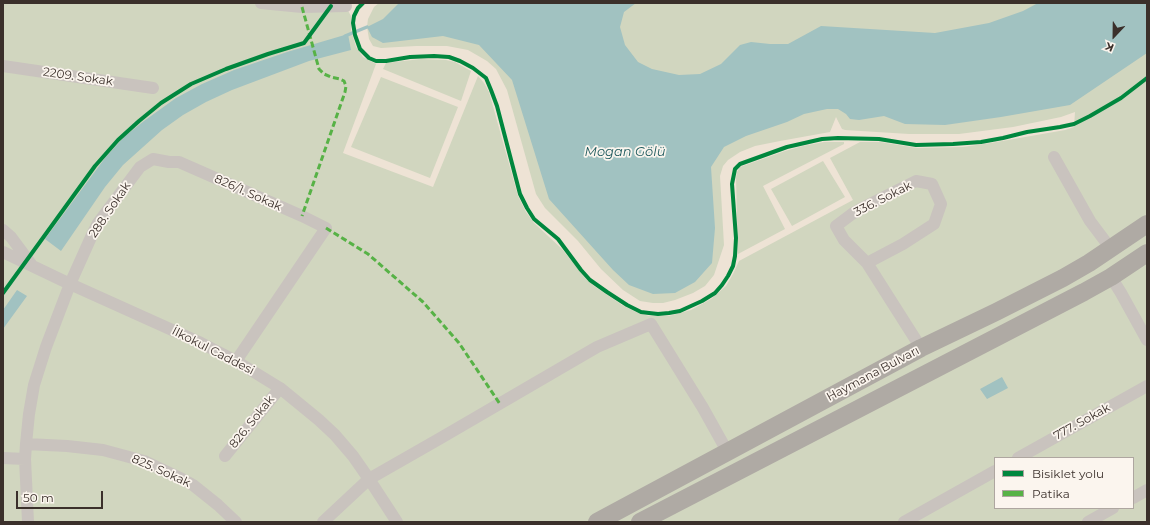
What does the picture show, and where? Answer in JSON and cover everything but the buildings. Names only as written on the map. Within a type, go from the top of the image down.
[{"type":"highway","name":"Haymana Bulvarı","points":[[597,522],[921,348],[1063,278],[1111,249],[1147,224]]},
{"type":"highway","name":"Haymana Bulvarı","points":[[640,522],[1084,292],[1111,277],[1147,253]]},
{"type":"street","points":[[261,3],[302,7],[346,6]]},
{"type":"street","name":"2209. Sokak","points":[[3,66],[153,88]]},
{"type":"street","points":[[1054,157],[1090,221],[1111,249]]},
{"type":"street","name":"288. Sokak","points":[[28,522],[25,459],[29,414],[34,385],[46,346],[70,284],[98,222],[140,167],[153,159],[169,162]]},
{"type":"street","name":"826/1. Sokak","points":[[169,162],[179,162],[326,228],[236,361]]},
{"type":"street","name":"336. Sokak","points":[[867,263],[903,244],[934,224],[941,204],[932,184],[916,181],[864,207],[836,226],[844,240],[867,263],[921,348]]},
{"type":"street","points":[[3,230],[11,237],[33,266]]},
{"type":"street","name":"İlkokul Caddesi","points":[[3,252],[236,361],[280,388],[335,435],[370,479],[397,522]]},
{"type":"street","points":[[1111,277],[1121,292],[1147,340]]},
{"type":"street","points":[[323,522],[370,479],[597,347],[651,324],[703,408],[727,451]]},
{"type":"street","name":"777. Sokak","points":[[1020,457],[1147,386]]},
{"type":"street","name":"826. Sokak","points":[[225,456],[280,388]]},
{"type":"street","name":"825. Sokak","points":[[26,444],[103,450],[144,461],[193,485],[236,522]]},
{"type":"street","points":[[3,458],[25,459]]},
{"type":"street","points":[[904,522],[994,472]]},
{"type":"street","points":[[1134,497],[1147,490]]},
{"type":"street","points":[[1088,522],[1111,509]]},
{"type":"green space","points":[[3,3],[1147,3],[1147,522],[3,522]]},
{"type":"shaded area","points":[[346,3],[379,3],[374,7],[368,19],[367,27],[369,39],[373,46],[381,48],[447,46],[468,50],[487,61],[496,69],[507,90],[536,194],[545,208],[578,241],[601,269],[623,290],[640,301],[663,303],[675,300],[693,293],[705,286],[714,275],[724,245],[720,176],[723,166],[728,160],[740,152],[755,146],[830,132],[836,117],[842,129],[845,130],[909,134],[959,134],[1013,127],[1061,117],[1075,112],[1074,127],[1065,130],[963,147],[917,148],[880,142],[860,142],[830,158],[853,200],[739,261],[726,286],[711,299],[691,310],[669,316],[649,316],[636,312],[622,305],[594,286],[585,278],[562,249],[534,223],[526,212],[518,196],[489,92],[478,76],[433,187],[343,153],[376,64],[363,57],[356,47],[351,30],[351,16],[347,9]],"holes":[[[421,59],[446,60],[455,62],[471,71],[461,101],[383,69],[386,63]],[[381,77],[458,107],[430,178],[351,147]],[[824,142],[844,142],[844,144],[763,186],[785,229],[738,254],[736,178],[740,167],[803,146]],[[823,161],[845,197],[792,226],[771,189]]]},
{"type":"water","name":"Mogan Gölü","points":[[399,3],[636,3],[624,12],[620,27],[625,45],[638,62],[652,69],[679,75],[700,74],[721,64],[740,45],[751,42],[788,44],[821,26],[935,33],[989,23],[1023,11],[1038,3],[1147,3],[1147,53],[1070,105],[945,125],[905,124],[884,116],[859,120],[850,119],[846,114],[838,109],[827,109],[804,114],[787,122],[746,136],[724,147],[711,167],[715,228],[712,263],[695,282],[675,293],[653,294],[629,285],[613,270],[549,199],[512,80],[479,45],[443,36],[383,43],[372,37],[367,27],[383,19]]},
{"type":"water","points":[[348,34],[351,50],[309,61],[232,90],[183,115],[162,130],[123,165],[105,187],[61,251],[45,239],[105,158],[124,137],[176,98],[202,84],[234,70],[287,52]]},
{"type":"water","points":[[17,290],[27,296],[3,329],[3,310]]},
{"type":"water","points":[[1002,377],[1008,388],[987,399],[980,389]]},
{"type":"waterway","points":[[345,36],[367,27]]},
{"type":"marked path","points":[[302,7],[319,69],[324,74],[344,81],[346,86],[302,216]]},
{"type":"marked path","points":[[326,228],[368,254],[423,302],[459,343],[500,404]]},
{"type":"cycle path","points":[[363,3],[358,8],[354,16],[353,23],[360,49],[369,58],[376,61],[386,61],[410,57],[449,57],[473,68],[486,78],[497,106],[520,194],[534,219],[558,239],[590,280],[627,305],[641,312],[658,314],[680,311],[702,301],[715,293],[728,276],[733,266],[736,238],[732,184],[735,169],[740,164],[787,147],[822,139],[879,139],[916,145],[953,144],[981,142],[1027,132],[1060,127],[1074,124],[1090,116],[1121,98],[1147,78]]},
{"type":"cycle path","points":[[3,293],[95,166],[118,140],[139,121],[161,103],[191,84],[226,69],[304,43],[331,6]]}]
